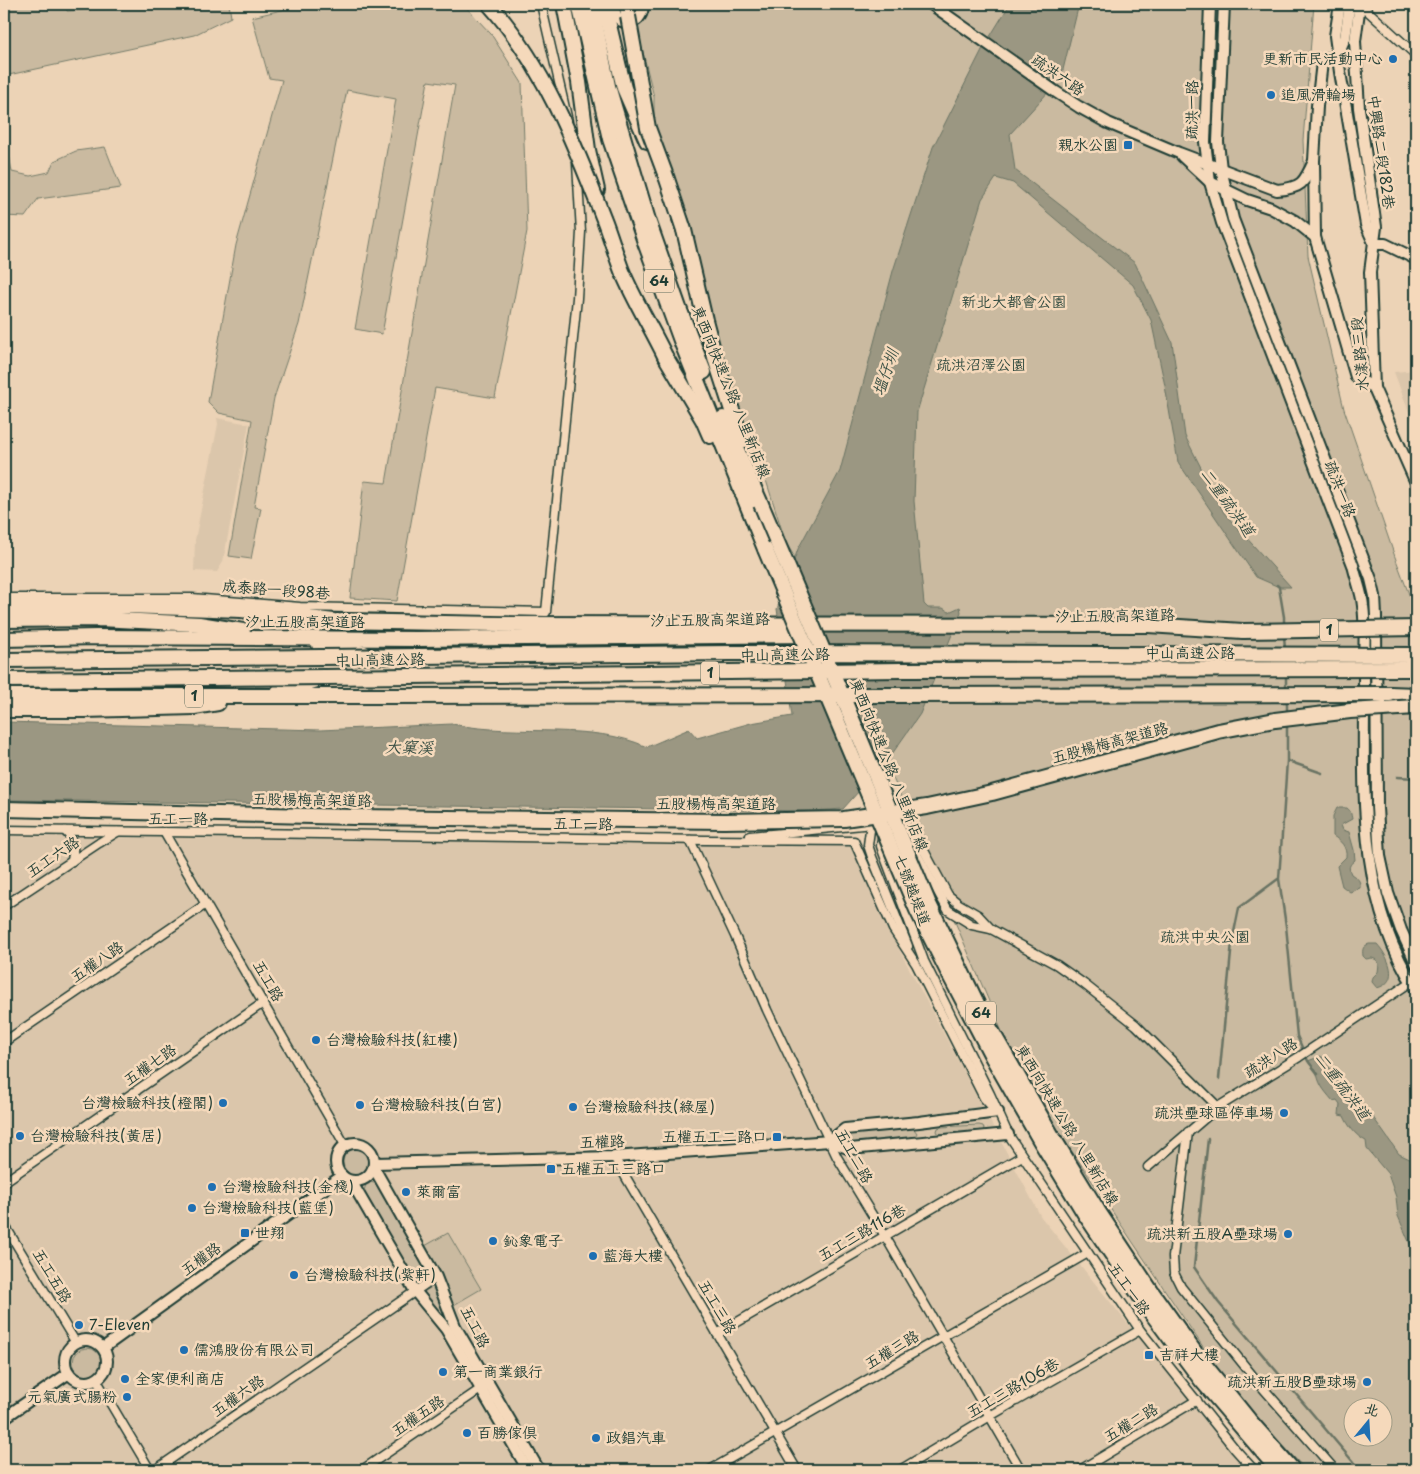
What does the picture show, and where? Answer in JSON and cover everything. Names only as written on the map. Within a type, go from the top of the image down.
[{"type":"highway","points":[[489,4],[507,24],[520,43],[549,92],[604,218],[622,271],[664,356],[703,420],[729,479],[765,549]]},
{"type":"highway","points":[[564,4],[579,82],[588,150],[604,218]]},
{"type":"highway","name":"東西向快速公路 八里新店線","points":[[579,4],[610,140],[683,346],[765,549],[917,910],[997,1066],[1085,1214],[1150,1311],[1202,1381],[1278,1470]]},
{"type":"highway","name":"東西向快速公路 八里新店線","points":[[591,4],[608,86],[621,131],[648,220],[679,308],[715,400],[856,726],[928,902],[983,1016],[1052,1136],[1098,1211],[1204,1364],[1249,1420],[1293,1470]]},
{"type":"highway","points":[[604,4],[624,88],[684,230]]},
{"type":"highway","points":[[627,4],[648,128],[684,230],[716,362],[761,504]]},
{"type":"highway","name":"1","points":[[4,607],[127,606],[231,610],[334,621],[490,624],[1148,625],[1242,631]]},
{"type":"highway","points":[[4,620],[99,619],[199,624],[387,657]]},
{"type":"highway","name":"汐止五股高架道路","points":[[4,639],[96,637],[417,639],[1416,628]]},
{"type":"highway","name":"中山高速公路","points":[[4,660],[729,653],[1416,654]]},
{"type":"highway","name":"中山高速公路","points":[[4,680],[325,678],[901,670],[1416,669]]},
{"type":"highway","points":[[4,710],[194,707],[263,696],[325,678]]},
{"type":"highway","name":"1","points":[[4,696],[1416,695]]},
{"type":"highway","name":"五股楊梅高架道路","points":[[4,809],[345,817],[724,821],[844,819],[927,807],[992,793],[1218,730],[1275,720],[1340,712],[1416,707]]},
{"type":"street","name":"成泰路一段98巷","points":[[4,598],[192,598],[300,607],[546,612],[577,298],[581,232],[578,168],[566,107],[541,4]]},
{"type":"street","points":[[613,4],[619,19],[625,23],[634,22],[640,16],[643,4]]},
{"type":"street","name":"疏洪六路","points":[[930,4],[1079,108],[1108,123],[1178,153],[1277,190],[1294,188],[1307,178],[1314,161]]},
{"type":"street","name":"疏洪一路","points":[[1210,4],[1206,142],[1210,182],[1224,229],[1353,566],[1363,606],[1365,813],[1369,859],[1377,902],[1399,959],[1415,984]]},
{"type":"street","name":"疏洪一路","points":[[1224,4],[1218,142],[1225,190],[1233,220],[1371,579],[1375,596],[1376,616],[1377,808],[1380,856],[1388,893],[1401,930],[1416,963]]},
{"type":"street","points":[[1340,4],[1336,36],[1338,54],[1366,225],[1375,244],[1385,244],[1416,259]]},
{"type":"street","points":[[1350,4],[1345,38],[1338,54],[1322,62],[1314,161],[1315,237],[1356,377],[1374,388]]},
{"type":"street","points":[[1360,4],[1416,55]]},
{"type":"street","name":"中興路二段182巷","points":[[1360,4],[1356,41],[1359,108],[1376,226],[1375,244]]},
{"type":"street","name":"疏洪六路","points":[[1178,153],[1210,182],[1247,200],[1271,208],[1295,221],[1315,237]]},
{"type":"street","name":"水漾路三段","points":[[1375,244],[1370,272],[1374,388],[1416,483]]},
{"type":"street","name":"七號越堤道","points":[[706,840],[892,822],[908,826],[914,832],[948,895],[978,915],[991,929]]},
{"type":"street","name":"七號越堤道","points":[[876,824],[870,830],[868,845],[916,964]]},
{"type":"street","name":"五工一路","points":[[4,830],[854,841],[893,929],[916,964],[984,1098],[998,1112]]},
{"type":"street","points":[[65,831],[74,844],[72,861]]},
{"type":"street","name":"七號越堤道","points":[[924,961],[883,852],[882,838],[888,833],[896,831],[903,833],[908,838],[948,910],[972,925],[991,929],[1057,965],[1136,1025],[1218,1107]]},
{"type":"street","name":"五工六路","points":[[4,906],[117,832]]},
{"type":"street","name":"五工路","points":[[164,832],[346,1145]]},
{"type":"street","name":"五工二路","points":[[690,840],[767,1010],[837,1157],[1021,1470]]},
{"type":"street","name":"五權八路","points":[[4,1042],[206,904]]},
{"type":"street","name":"五工一路","points":[[924,961],[1008,1134],[1022,1156],[1140,1330],[1254,1470]]},
{"type":"street","name":"疏洪八路","points":[[1148,1167],[1218,1107],[1415,984]]},
{"type":"street","name":"五權七路","points":[[4,1182],[264,1003]]},
{"type":"street","name":"五權路","points":[[830,1141],[845,1128],[919,1122],[998,1112]]},
{"type":"street","points":[[1188,1132],[1173,1257],[1174,1273],[1181,1287],[1256,1380],[1335,1470]]},
{"type":"street","name":"五權路","points":[[374,1166],[614,1157],[830,1141],[850,1149],[1008,1134]]},
{"type":"street","points":[[356,1142],[366,1145],[373,1153],[374,1166],[367,1177],[362,1180],[346,1178],[336,1167],[336,1157],[341,1148],[356,1142]]},
{"type":"street","name":"五工三路116巷","points":[[717,1334],[1022,1156]]},
{"type":"street","name":"五工三路","points":[[614,1157],[797,1470]]},
{"type":"street","name":"五工路","points":[[374,1166],[442,1288],[454,1326],[528,1470]]},
{"type":"street","name":"五工路","points":[[346,1178],[415,1291],[446,1329],[539,1470]]},
{"type":"street","name":"五權路","points":[[103,1348],[346,1178]]},
{"type":"street","name":"五工五路","points":[[4,1224],[76,1343]]},
{"type":"street","name":"五權三路","points":[[710,1470],[1088,1253]]},
{"type":"street","name":"五權六路","points":[[155,1470],[436,1277]]},
{"type":"street","name":"五工三路106巷","points":[[900,1470],[1140,1330]]},
{"type":"street","points":[[82,1341],[94,1342],[103,1348],[107,1365],[105,1371],[96,1379],[85,1382],[69,1373],[66,1368],[66,1356],[68,1350],[76,1343],[82,1341]]},
{"type":"street","points":[[4,1418],[69,1373]]},
{"type":"street","points":[[96,1379],[150,1470]]},
{"type":"street","name":"五權五路","points":[[362,1470],[484,1386]]},
{"type":"street","name":"五權二路","points":[[1080,1470],[1197,1400]]},
{"type":"shaded area","points":[[1416,370],[1416,431],[1394,372]]},
{"type":"shaded area","points":[[217,418],[249,424],[223,562],[217,572],[194,571],[195,540],[218,424]]},
{"type":"shaded area","points":[[4,836],[853,845],[867,882],[894,940],[1041,1217],[1247,1470],[4,1470]]},
{"type":"green space","points":[[4,4],[65,4],[67,11],[135,7],[147,4],[229,4],[231,17],[194,35],[4,76]]},
{"type":"green space","points":[[307,4],[463,4],[491,34],[522,83],[527,231],[495,398],[435,388],[397,601],[350,598],[364,481],[386,483],[455,85],[428,81],[382,334],[355,329],[396,99],[347,90],[299,324],[274,398],[254,507],[261,508],[251,559],[229,556],[252,420],[219,413],[208,402],[236,245],[282,80],[269,78],[252,17]]},
{"type":"green space","name":"新北大都會公園","points":[[631,4],[1314,4],[1303,140],[1308,256],[1344,409],[1416,613],[1416,1470],[1306,1470],[1234,1393],[1020,1074],[947,903],[896,809],[902,799],[889,769],[857,712],[810,582],[786,543],[765,477],[730,395],[654,131],[654,97]]},
{"type":"green space","points":[[4,125],[12,172],[30,176],[49,172],[54,161],[76,151],[105,147],[121,188],[38,199],[25,217],[4,216]]},
{"type":"green space","points":[[983,1126],[984,1129],[977,1133],[943,1135],[937,1131],[941,1127]]},
{"type":"green space","points":[[911,1128],[917,1133],[914,1138],[850,1144],[845,1141],[845,1137],[848,1134]]},
{"type":"green space","points":[[357,1148],[367,1152],[371,1162],[367,1172],[357,1176],[347,1172],[343,1162],[347,1152]]},
{"type":"green space","points":[[370,1182],[378,1184],[430,1273],[416,1282],[364,1191],[366,1184]]},
{"type":"green space","points":[[448,1233],[481,1289],[452,1306],[423,1247]]},
{"type":"green space","points":[[435,1285],[446,1315],[441,1314],[424,1293]]},
{"type":"green space","points":[[87,1348],[97,1352],[101,1362],[97,1372],[87,1376],[77,1372],[73,1362],[77,1352]]},
{"type":"water","points":[[1010,4],[1079,4],[1061,78],[1010,134],[1015,170],[1135,263],[1172,342],[1185,436],[1224,513],[1291,587],[1279,587],[1256,577],[1178,462],[1151,320],[1133,285],[1013,183],[996,178],[982,199],[917,412],[914,501],[924,604],[928,608],[943,608],[949,612],[960,607],[961,612],[920,714],[892,754],[843,809],[812,811],[4,800],[4,722],[320,730],[452,724],[491,729],[591,733],[614,736],[647,747],[689,729],[697,738],[751,723],[792,716],[777,609],[798,549],[840,471],[893,271],[933,147],[983,48]]},
{"type":"water","points":[[1337,808],[1347,808],[1352,819],[1341,825],[1343,830],[1349,832],[1354,850],[1355,860],[1351,863],[1350,872],[1360,883],[1360,888],[1350,892],[1342,886],[1337,866],[1346,857],[1346,850],[1339,840],[1333,836],[1333,816]]},
{"type":"water","points":[[1369,944],[1377,944],[1385,955],[1390,968],[1389,980],[1377,988],[1372,982],[1373,977],[1378,972],[1379,964],[1377,960],[1372,958],[1366,959],[1363,956],[1363,948]]},
{"type":"water","points":[[1321,1056],[1325,1060],[1323,1064],[1327,1065],[1334,1072],[1335,1079],[1358,1098],[1361,1107],[1370,1113],[1399,1154],[1416,1162],[1416,1258],[1398,1216],[1396,1197],[1388,1174],[1367,1149],[1366,1141],[1353,1131],[1344,1116],[1339,1115],[1340,1104],[1337,1100],[1333,1101],[1324,1089],[1318,1079],[1316,1069],[1308,1061]]},
{"type":"waterway","name":"二重疏洪道","points":[[1277,585],[1279,587],[1284,626]]},
{"type":"waterway","name":"二重疏洪道","points":[[1284,634],[1285,651]]},
{"type":"waterway","name":"二重疏洪道","points":[[1286,674],[1286,689]]},
{"type":"waterway","name":"二重疏洪道","points":[[1287,699],[1287,714]]},
{"type":"waterway","name":"二重疏洪道","points":[[1287,724],[1287,761],[1279,879],[1286,926],[1297,1036],[1308,1061],[1318,1074]]},
{"type":"waterway","points":[[1288,761],[1322,773]]},
{"type":"waterway","points":[[1397,777],[1416,778]]},
{"type":"waterway","name":"二重疏洪道","points":[[1219,1079],[1232,942],[1239,908],[1278,879]]},
{"type":"waterway","points":[[1208,1139],[1194,1267],[1218,1302],[1360,1470]]},
{"type":"place","name":"更新市民活動中心","points":[[1393,59]]},
{"type":"place","name":"追風滑輪場","points":[[1271,95]]},
{"type":"place","name":"親水公園","points":[[1128,145]]},
{"type":"place","name":"台灣檢驗科技(紅樓)","points":[[316,1040]]},
{"type":"place","name":"台灣檢驗科技(橙閣)","points":[[223,1103]]},
{"type":"place","name":"台灣檢驗科技(白宮)","points":[[360,1105]]},
{"type":"place","name":"台灣檢驗科技(綠屋)","points":[[573,1107]]},
{"type":"place","name":"疏洪壘球區停車場","points":[[1284,1113]]},
{"type":"place","name":"台灣檢驗科技(黃居)","points":[[20,1136]]},
{"type":"place","name":"五權五工二路口","points":[[777,1137]]},
{"type":"place","name":"五權五工三路口","points":[[551,1169]]},
{"type":"place","name":"台灣檢驗科技(金棧)","points":[[212,1187]]},
{"type":"place","name":"萊爾富","points":[[406,1192]]},
{"type":"place","name":"台灣檢驗科技(藍堡)","points":[[192,1208]]},
{"type":"place","name":"世翔","points":[[245,1233]]},
{"type":"place","name":"疏洪新五股A壘球場","points":[[1288,1234]]},
{"type":"place","name":"鈊象電子","points":[[493,1241]]},
{"type":"place","name":"藍海大樓","points":[[593,1256]]},
{"type":"place","name":"台灣檢驗科技(紫軒)","points":[[294,1275]]},
{"type":"place","name":"7-Eleven","points":[[79,1325]]},
{"type":"place","name":"儒鴻股份有限公司","points":[[184,1350]]},
{"type":"place","name":"吉祥大樓","points":[[1149,1355]]},
{"type":"place","name":"第一商業銀行","points":[[443,1372]]},
{"type":"place","name":"全家便利商店","points":[[125,1379]]},
{"type":"place","name":"疏洪新五股B壘球場","points":[[1367,1382]]},
{"type":"place","name":"元氣廣式腸粉","points":[[127,1397]]},
{"type":"place","name":"百勝傢俱","points":[[467,1433]]},
{"type":"place","name":"政錩汽車","points":[[596,1438]]},
{"type":"park label","name":"疏洪沼澤公園","points":[[981,365]]},
{"type":"park label","name":"疏洪中央公園","points":[[1205,937]]},
{"type":"water label","name":"塭仔圳","points":[[885,372]]},
{"type":"water label","name":"大窠溪","points":[[409,747]]}]
